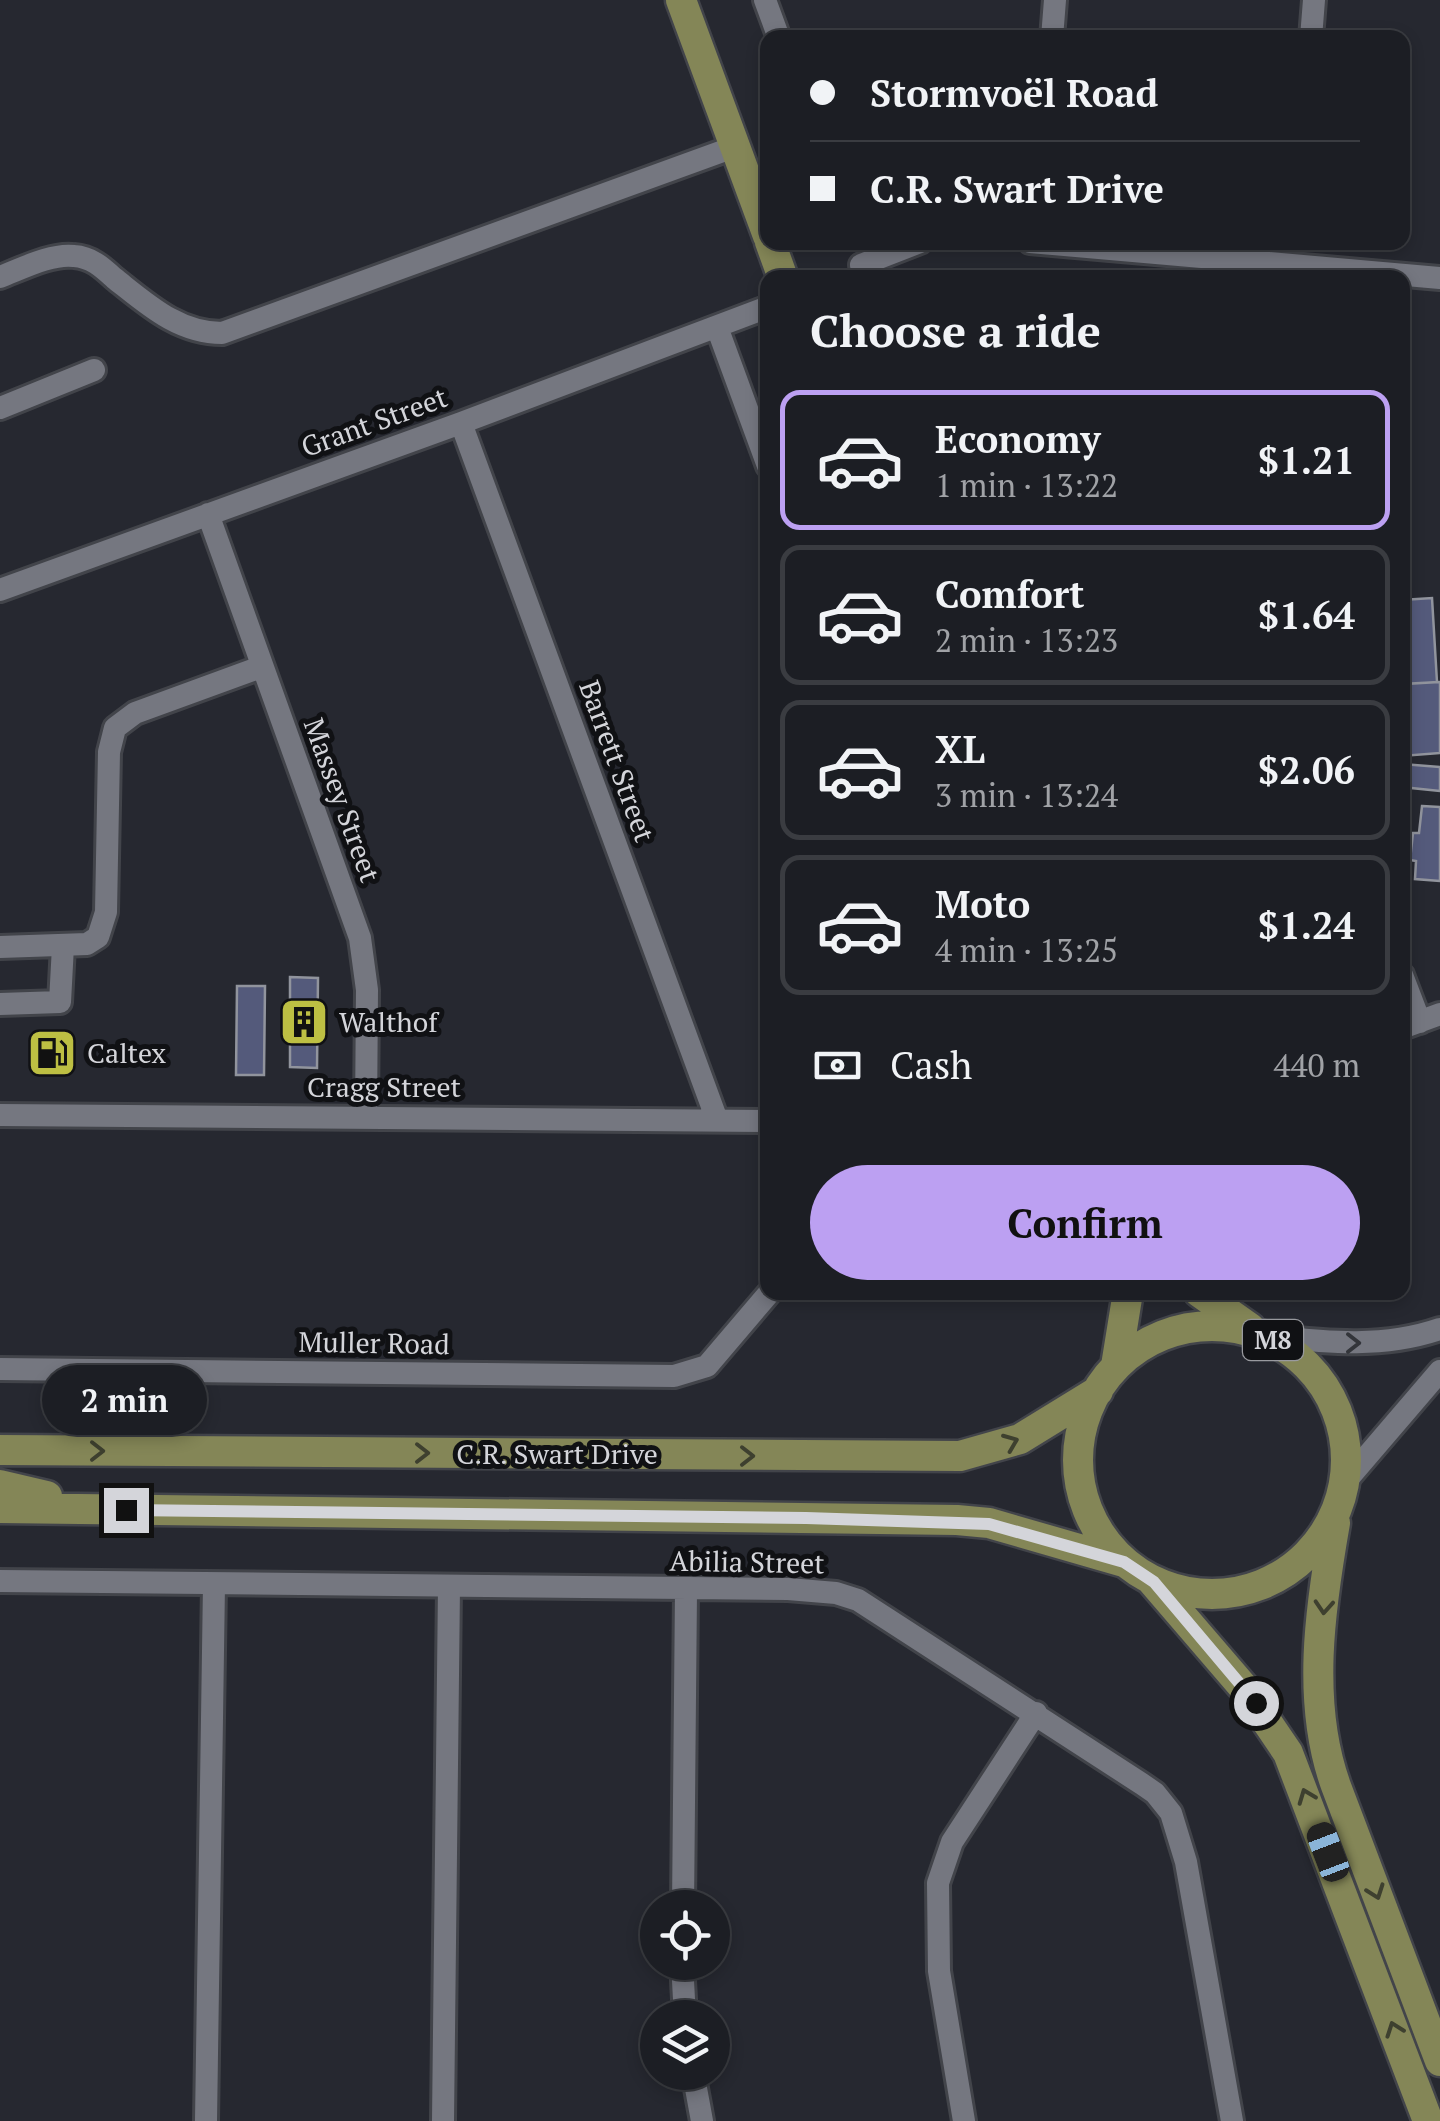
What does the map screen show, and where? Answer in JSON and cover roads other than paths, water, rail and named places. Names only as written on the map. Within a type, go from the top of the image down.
[{"type":"main road","points":[[681,0],[760,215]]},
{"type":"main road","points":[[1124,1562],[1094,1524],[1080,1484],[1080,1442],[1087,1412],[1107,1378],[1126,1300]]},
{"type":"main road","name":"M8","points":[[1211,1300],[1300,1358],[1329,1393],[1344,1436],[1341,1496],[1324,1600],[1319,1684],[1322,1732],[1330,1768],[1440,2061]]},
{"type":"main road","name":"M8","points":[[1107,1378],[1147,1343],[1183,1329],[1216,1326],[1261,1335]]},
{"type":"main road","name":"C.R. Swart Drive","points":[[0,1450],[960,1456],[1020,1439],[1107,1378]]},
{"type":"main road","points":[[0,1485],[66,1500],[88,1510]]},
{"type":"main road","points":[[0,1508],[956,1520],[989,1524],[1124,1562],[1154,1582],[1184,1592],[1211,1595],[1258,1587],[1304,1559],[1322,1538],[1341,1496]]},
{"type":"main road","points":[[1154,1582],[1244,1688],[1288,1753],[1428,2121]]},
{"type":"street","points":[[765,0],[776,30]]},
{"type":"street","points":[[1053,30],[1056,0]]},
{"type":"street","points":[[1312,30],[1314,0]]},
{"type":"street","points":[[0,276],[64,256],[80,257],[96,263],[179,324],[203,333],[222,333],[734,146]]},
{"type":"street","points":[[860,262],[896,250]]},
{"type":"street","points":[[1096,250],[1274,270]]},
{"type":"street","points":[[1410,277],[1440,278]]},
{"type":"street","name":"Grant Street","points":[[0,590],[760,310]]},
{"type":"street","points":[[716,327],[760,445]]},
{"type":"street","points":[[0,408],[94,370]]},
{"type":"street","name":"Barrett Street","points":[[461,423],[717,1120]]},
{"type":"street","name":"Massey Street","points":[[208,514],[360,938],[367,990],[366,1117]]},
{"type":"street","points":[[0,947],[63,946],[93,941],[105,921],[109,752],[116,728],[135,713],[262,667]]},
{"type":"street","points":[[0,1004],[60,1002],[63,946]]},
{"type":"street","points":[[1410,994],[1421,1021]]},
{"type":"street","name":"Cragg Street","points":[[0,1114],[760,1121]]},
{"type":"street","name":"Muller Road","points":[[0,1369],[674,1376],[706,1366],[763,1300]]},
{"type":"street","points":[[1261,1335],[1363,1343],[1408,1338],[1440,1329]]},
{"type":"street","points":[[1341,1496],[1440,1371]]},
{"type":"street","name":"Abilia Street","points":[[0,1581],[816,1590],[848,1595],[1142,1784],[1171,1813],[1186,1862],[1232,2121]]},
{"type":"street","points":[[206,2121],[214,1584]]},
{"type":"street","points":[[443,2121],[450,1586]]},
{"type":"street","points":[[682,1890],[686,1590]]},
{"type":"street","points":[[964,2121],[939,1971],[938,1883],[948,1849],[1036,1713]]},
{"type":"street","points":[[696,2090],[702,2121]]},
{"type":"place","name":"Walthof","points":[[304,1022]]},
{"type":"place","name":"Caltex","points":[[52,1053]]}]
